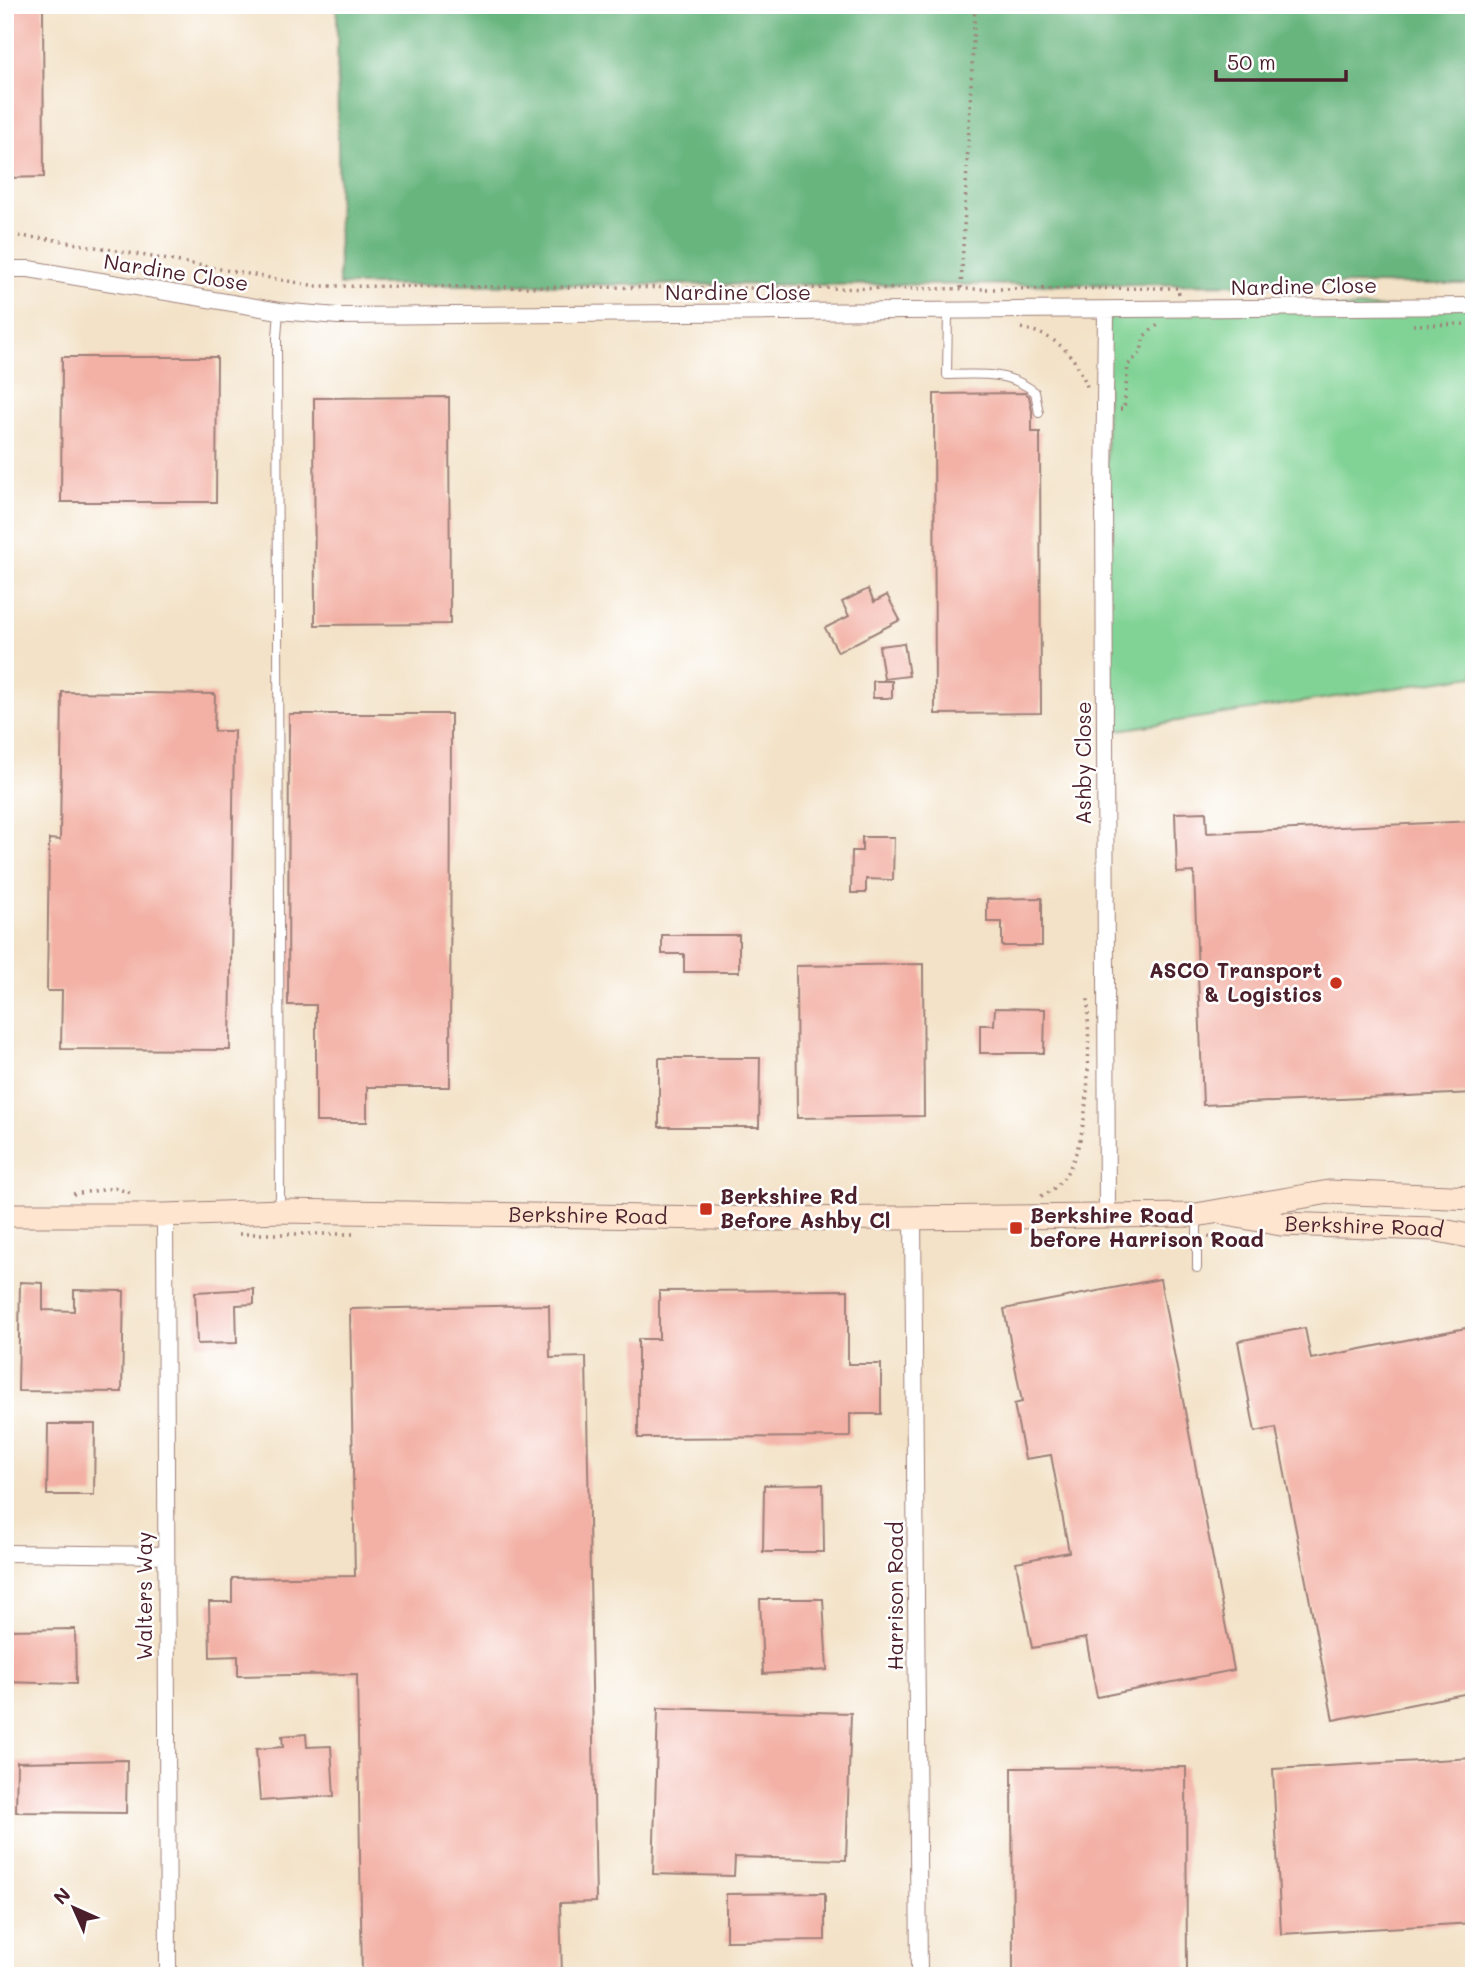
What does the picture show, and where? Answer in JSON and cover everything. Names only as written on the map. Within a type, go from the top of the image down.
[{"type":"main road","name":"Berkshire Road","points":[[5,1215],[165,1215],[280,1211],[778,1219],[1204,1213],[1329,1192],[1474,1198]]},
{"type":"main road","name":"Berkshire Road","points":[[1204,1213],[1281,1224],[1414,1227],[1474,1237]]},
{"type":"street","name":"Nardine Close","points":[[5,269],[29,269],[279,311],[338,316],[1474,306]]},
{"type":"street","name":"Ashby Close","points":[[1107,311],[1104,509],[1107,1215]]},
{"type":"street","name":"Walters Way","points":[[165,1215],[168,1976]]},
{"type":"street","name":"Harrison Road","points":[[913,1216],[919,1976]]},
{"type":"street","points":[[5,1553],[166,1555]]},
{"type":"lane","points":[[279,311],[280,1211]]},
{"type":"lane","points":[[948,312],[947,375],[999,374],[1024,383],[1035,391],[1039,413]]},
{"type":"lane","points":[[1197,1268],[1204,1213]]},
{"type":"path","points":[[961,288],[975,5]]},
{"type":"path","points":[[5,235],[50,239],[316,286],[986,289]]},
{"type":"path","points":[[1031,1199],[1045,1194],[1063,1182],[1081,1136],[1088,1076],[1088,993]]},
{"type":"green space","points":[[337,5],[1474,5],[1474,284],[339,285]]},
{"type":"green space","points":[[1474,306],[1474,676],[1105,732],[1107,311]]},
{"type":"building","points":[[5,5],[43,5],[44,177],[5,178]]},
{"type":"building","points":[[62,357],[217,357],[216,502],[61,502]]},
{"type":"building","points":[[1025,393],[1029,396],[1032,411],[1032,432],[1040,432],[1041,713],[935,714],[934,394]]},
{"type":"building","points":[[449,397],[450,624],[315,625],[314,398]]},
{"type":"building","points":[[868,589],[874,602],[887,595],[900,620],[838,652],[825,628],[849,616],[842,602]]},
{"type":"building","points":[[904,643],[909,676],[884,679],[879,646]]},
{"type":"building","points":[[873,681],[892,681],[892,698],[873,698]]},
{"type":"building","points":[[62,692],[215,694],[214,731],[234,731],[230,1050],[61,1049],[62,991],[47,991],[49,839],[60,840]]},
{"type":"building","points":[[289,714],[451,714],[450,1087],[367,1087],[367,1122],[316,1122],[316,1005],[288,1005]]},
{"type":"building","name":"ASCO Transport & Logistics","points":[[1206,812],[1207,833],[1474,821],[1474,1093],[1203,1105],[1194,872],[1177,873],[1175,813]]},
{"type":"building","points":[[862,837],[894,837],[893,880],[866,879],[866,893],[851,893],[852,851],[862,851]]},
{"type":"building","points":[[1042,898],[1042,946],[1002,946],[1002,922],[987,922],[987,899]]},
{"type":"building","points":[[662,935],[739,935],[739,972],[684,972],[684,954],[662,954]]},
{"type":"building","points":[[923,964],[924,1116],[797,1118],[796,966]]},
{"type":"building","points":[[995,1008],[1045,1009],[1044,1053],[980,1053],[980,1025],[994,1025]]},
{"type":"building","points":[[659,1058],[760,1058],[759,1127],[659,1127]]},
{"type":"building","points":[[1160,1279],[1234,1670],[1097,1697],[1086,1638],[1032,1648],[1016,1562],[1069,1552],[1051,1455],[1025,1459],[1014,1404],[1022,1402],[1004,1309]]},
{"type":"building","points":[[20,1282],[43,1283],[43,1310],[74,1311],[74,1290],[124,1291],[122,1392],[18,1391]]},
{"type":"building","points":[[254,1289],[254,1304],[236,1305],[237,1343],[197,1344],[195,1292]]},
{"type":"building","points":[[848,1290],[848,1364],[881,1364],[881,1414],[850,1414],[850,1437],[638,1438],[638,1339],[659,1339],[659,1291]]},
{"type":"building","points":[[549,1305],[550,1358],[586,1357],[596,1902],[560,1903],[562,1976],[362,1976],[357,1674],[238,1676],[238,1656],[210,1657],[209,1602],[232,1602],[232,1578],[355,1576],[350,1309]]},
{"type":"building","points":[[1305,1328],[1311,1359],[1466,1328],[1474,1355],[1474,1692],[1333,1720],[1276,1428],[1255,1432],[1238,1341]]},
{"type":"building","points":[[48,1424],[95,1424],[94,1495],[47,1495]]},
{"type":"building","points":[[823,1484],[824,1552],[763,1552],[764,1485]]},
{"type":"building","points":[[760,1599],[823,1599],[827,1670],[763,1674]]},
{"type":"building","points":[[75,1629],[76,1684],[5,1682],[5,1630]]},
{"type":"building","points":[[658,1708],[851,1713],[846,1860],[735,1857],[734,1876],[653,1874]]},
{"type":"building","points":[[306,1734],[307,1747],[331,1746],[334,1796],[260,1801],[256,1749],[283,1747],[282,1736]]},
{"type":"building","points":[[1474,1758],[1474,1923],[1281,1934],[1273,1769]]},
{"type":"building","points":[[127,1760],[126,1813],[16,1812],[17,1762]]},
{"type":"building","points":[[1186,1767],[1187,1976],[1013,1976],[1012,1768]]},
{"type":"building","points":[[825,1893],[825,1940],[726,1941],[726,1894]]},
{"type":"place","name":"ASCO Transport & Logistics","points":[[1336,983]]},
{"type":"place","name":"Berkshire Rd Before Ashby Cl","points":[[706,1209]]},
{"type":"place","name":"Berkshire Road before Harrison Road","points":[[1016,1228]]}]
